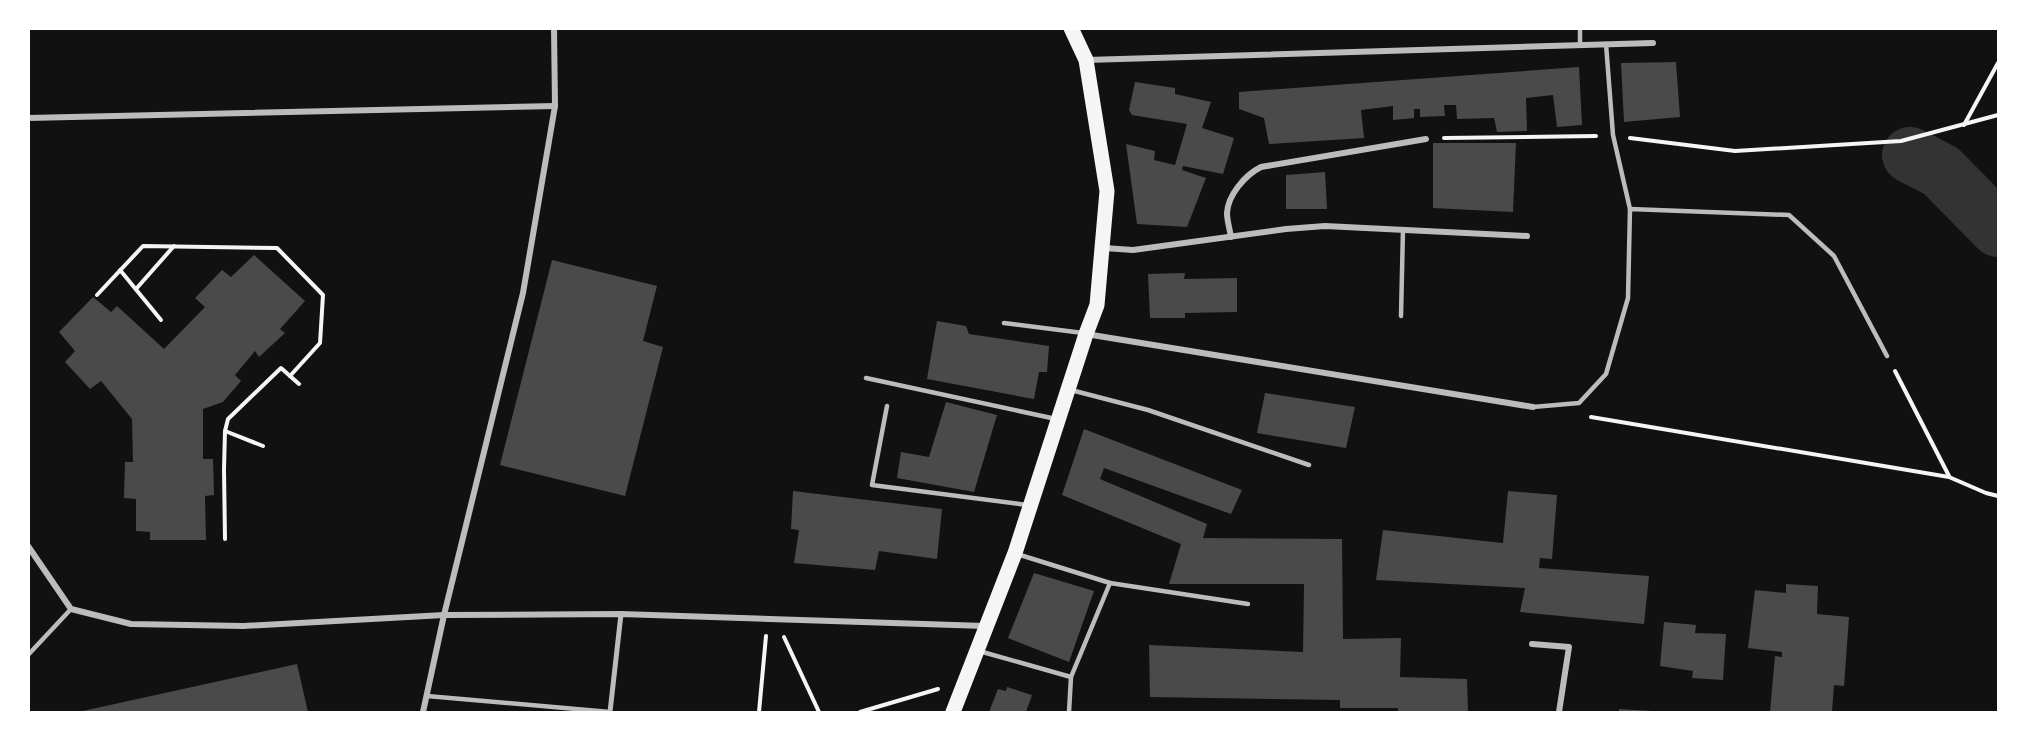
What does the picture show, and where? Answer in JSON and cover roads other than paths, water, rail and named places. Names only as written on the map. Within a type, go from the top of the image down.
[{"type":"main road","points":[[952,712],[1015,554],[1029,505],[1097,305],[1107,191],[1086,60],[1071,28]]},
{"type":"street","points":[[423,712],[444,615],[524,293],[555,106],[554,28]]},
{"type":"street","points":[[1086,60],[1653,43]]},
{"type":"street","points":[[28,118],[555,106]]},
{"type":"street","points":[[1231,237],[1227,214],[1229,205],[1245,178],[1252,171],[1261,167],[1426,139]]},
{"type":"street","points":[[1103,248],[1133,250],[1325,226],[1527,236]]},
{"type":"street","points":[[1086,334],[1533,407]]},
{"type":"street","points":[[28,546],[71,609],[130,624],[243,626],[444,615],[621,614],[985,626]]},
{"type":"street","points":[[610,712],[621,614]]},
{"type":"street","points":[[1532,644],[1569,647],[1559,712]]},
{"type":"lane","points":[[1580,28],[1580,45]]},
{"type":"lane","points":[[1533,407],[1579,404],[1606,374],[1628,298],[1630,209],[1613,135],[1606,44]]},
{"type":"lane","points":[[1630,209],[1789,215],[1834,256],[1887,356]]},
{"type":"lane","points":[[1401,316],[1403,229]]},
{"type":"lane","points":[[1004,323],[1086,334]]},
{"type":"lane","points":[[867,378],[1058,419]]},
{"type":"lane","points":[[1069,389],[1148,410],[1309,465]]},
{"type":"lane","points":[[887,406],[872,485],[1029,505]]},
{"type":"lane","points":[[1015,554],[1110,583],[1248,604]]},
{"type":"lane","points":[[1069,712],[1071,677],[1110,583]]},
{"type":"lane","points":[[28,655],[71,609]]},
{"type":"lane","points":[[977,650],[1071,677]]},
{"type":"lane","points":[[427,696],[610,712]]},
{"type":"waterway","points":[[1910,155],[1941,171],[1998,229]]}]
